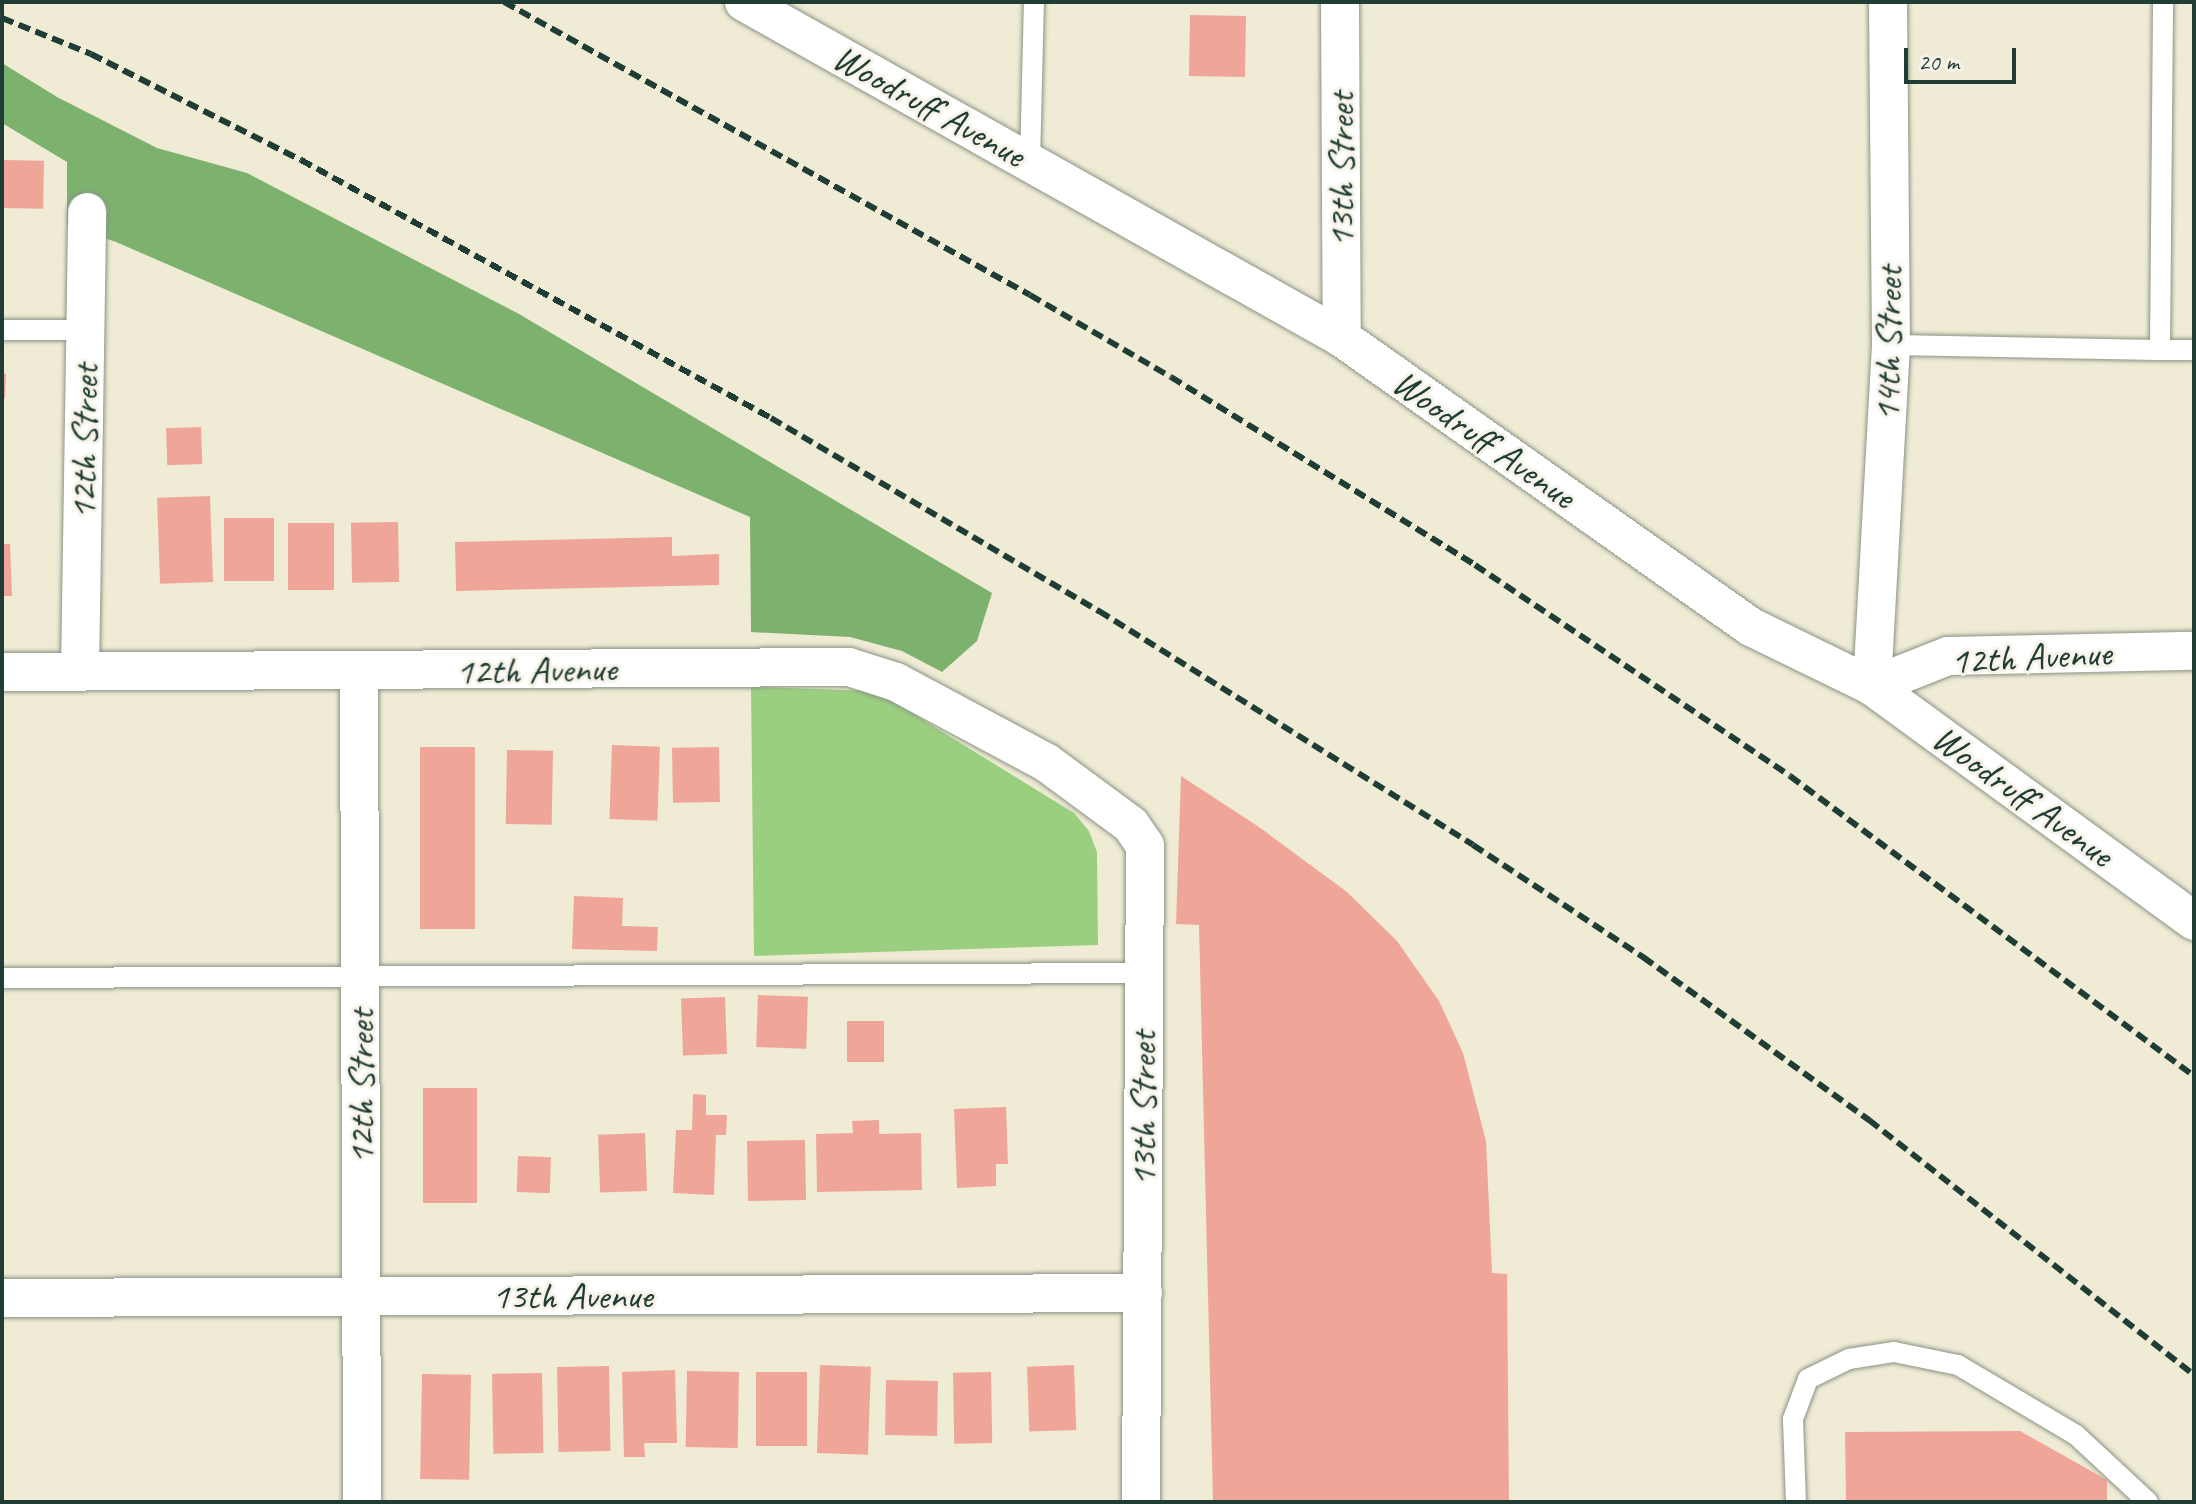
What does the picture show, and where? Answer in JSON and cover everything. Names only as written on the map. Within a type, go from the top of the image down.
[{"type":"street","name":"Woodruff Avenue","points":[[744,2],[1342,338],[1751,627],[1872,686],[2194,921]]},
{"type":"street","name":"13th Street","points":[[1340,2],[1342,338]]},
{"type":"street","name":"14th Street","points":[[1872,686],[1891,345],[1888,2]]},
{"type":"street","name":"12th Street","points":[[80,672],[87,212]]},
{"type":"street","name":"12th Avenue","points":[[1872,686],[1948,656],[2194,651]]},
{"type":"street","name":"12th Avenue","points":[[2,672],[849,667],[896,682],[1047,763]]},
{"type":"street","name":"12th Street","points":[[359,672],[362,1502]]},
{"type":"street","name":"13th Street","points":[[1047,763],[1131,825],[1145,846],[1141,1502]]},
{"type":"street","name":"13th Avenue","points":[[2,1298],[1143,1293]]},
{"type":"lane","points":[[1030,163],[1034,2]]},
{"type":"lane","points":[[2160,350],[2163,2]]},
{"type":"lane","points":[[2,330],[85,330]]},
{"type":"lane","points":[[1891,345],[2194,350]]},
{"type":"lane","points":[[2,978],[1144,973]]},
{"type":"lane","points":[[1796,1502],[1793,1419],[1808,1379],[1849,1359],[1894,1352],[1958,1365],[2076,1435],[2148,1502]]},
{"type":"green space","points":[[2,63],[57,97],[157,148],[247,173],[519,314],[992,593],[977,641],[942,672],[902,651],[850,637],[751,632],[750,517],[116,242],[67,225],[67,162],[2,123]]},
{"type":"green space","points":[[751,687],[876,691],[1074,813],[1089,831],[1097,852],[1098,945],[754,956]]},
{"type":"building","points":[[1190,15],[1246,16],[1245,77],[1189,76]]},
{"type":"building","points":[[2,160],[44,161],[43,209],[2,208]]},
{"type":"building","points":[[2,374],[6,374],[5,398],[2,398]]},
{"type":"building","points":[[201,427],[202,464],[167,465],[166,428]]},
{"type":"building","points":[[210,496],[213,582],[160,584],[157,498]]},
{"type":"building","points":[[224,518],[274,518],[274,581],[224,581]]},
{"type":"building","points":[[398,522],[399,582],[352,583],[351,523]]},
{"type":"building","points":[[288,523],[334,523],[334,590],[288,590]]},
{"type":"building","points":[[672,537],[672,556],[719,554],[719,585],[456,591],[455,542]]},
{"type":"building","points":[[2,544],[10,544],[12,596],[2,596]]},
{"type":"building","points":[[612,745],[660,747],[657,821],[609,819]]},
{"type":"building","points":[[420,747],[475,747],[475,929],[420,929]]},
{"type":"building","points":[[719,747],[720,802],[673,803],[672,748]]},
{"type":"building","points":[[507,750],[553,751],[552,825],[506,824]]},
{"type":"building","points":[[1181,776],[1259,827],[1347,892],[1397,941],[1439,1001],[1463,1053],[1486,1141],[1492,1273],[1507,1274],[1509,1502],[1213,1502],[1199,925],[1176,924]]},
{"type":"building","points":[[574,896],[623,898],[622,926],[658,927],[657,951],[572,949]]},
{"type":"building","points":[[758,995],[808,997],[806,1049],[756,1047]]},
{"type":"building","points":[[725,997],[727,1054],[683,1056],[681,999]]},
{"type":"building","points":[[847,1021],[884,1021],[884,1062],[847,1062]]},
{"type":"building","points":[[423,1088],[477,1088],[477,1203],[423,1203]]},
{"type":"building","points":[[693,1094],[706,1095],[706,1115],[727,1115],[726,1135],[716,1135],[714,1195],[673,1193],[676,1130],[692,1130]]},
{"type":"building","points":[[1006,1107],[1008,1164],[996,1164],[996,1186],[957,1188],[954,1109]]},
{"type":"building","points":[[879,1120],[879,1134],[921,1133],[922,1190],[817,1192],[816,1134],[853,1133],[852,1121]]},
{"type":"building","points":[[645,1133],[647,1191],[600,1193],[598,1135]]},
{"type":"building","points":[[805,1140],[806,1200],[748,1201],[747,1141]]},
{"type":"building","points":[[518,1156],[551,1157],[550,1193],[517,1192]]},
{"type":"building","points":[[820,1365],[871,1367],[868,1455],[817,1453]]},
{"type":"building","points":[[1074,1365],[1076,1430],[1029,1432],[1027,1367]]},
{"type":"building","points":[[609,1366],[610,1451],[558,1452],[557,1367]]},
{"type":"building","points":[[675,1370],[677,1443],[644,1443],[645,1457],[624,1457],[622,1372]]},
{"type":"building","points":[[687,1371],[739,1372],[738,1448],[686,1447]]},
{"type":"building","points":[[756,1372],[807,1372],[807,1446],[756,1446]]},
{"type":"building","points":[[991,1372],[992,1443],[954,1444],[953,1373]]},
{"type":"building","points":[[542,1373],[543,1453],[493,1454],[492,1374]]},
{"type":"building","points":[[422,1374],[471,1375],[469,1480],[420,1479]]},
{"type":"building","points":[[886,1380],[938,1381],[937,1436],[885,1435]]},
{"type":"building","points":[[2020,1431],[2107,1480],[2107,1502],[1846,1502],[1845,1432]]},
{"type":"railway","points":[[504,2],[1030,295],[1171,377],[1475,565],[1790,776],[2194,1076]]},
{"type":"railway","points":[[2,18],[91,54],[301,160],[771,418],[1099,611],[1473,845],[1643,957],[1869,1120],[2194,1375]]}]
